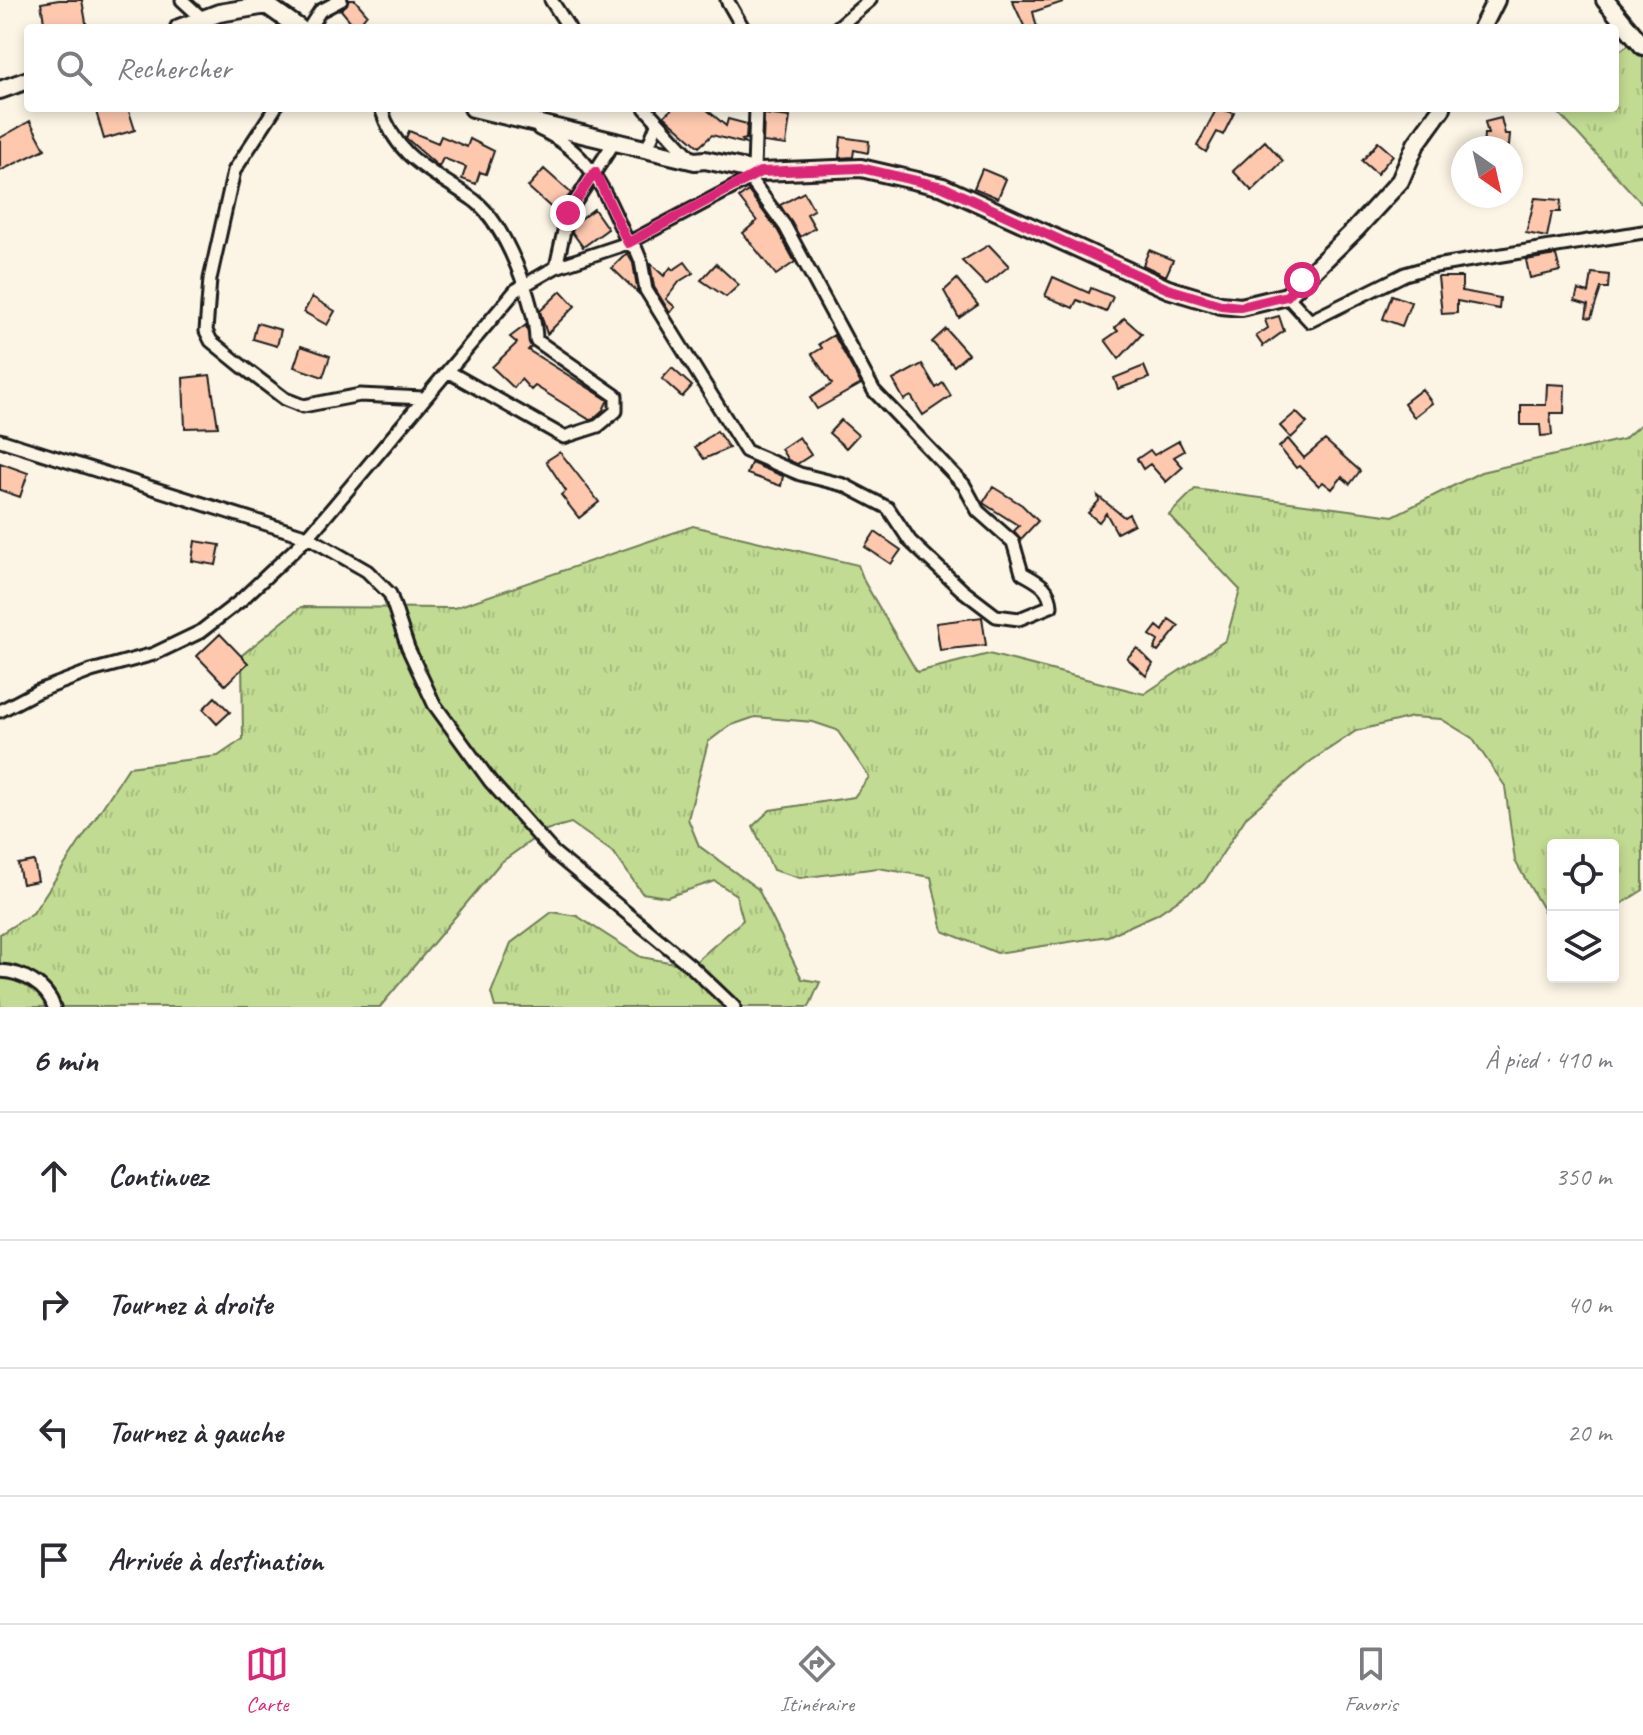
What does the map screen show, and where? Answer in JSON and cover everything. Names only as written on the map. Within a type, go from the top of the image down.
[{"type":"main road","points":[[1484,24],[1496,0]]},
{"type":"main road","points":[[1605,0],[1643,46]]},
{"type":"main road","points":[[194,24],[238,8],[268,6],[293,24]]},
{"type":"main road","points":[[0,90],[24,81]]},
{"type":"main road","points":[[488,112],[613,144],[695,161],[705,160],[754,173],[861,168],[908,178],[970,198],[1168,289],[1221,305],[1241,307],[1287,296],[1400,181],[1416,144],[1439,112]]},
{"type":"street","points":[[182,0],[206,21]]},
{"type":"street","points":[[310,24],[321,0]]},
{"type":"street","points":[[311,24],[320,11],[341,0]]},
{"type":"street","points":[[551,0],[566,24]]},
{"type":"street","points":[[727,0],[741,24]]},
{"type":"street","points":[[842,24],[870,0]]},
{"type":"street","points":[[272,112],[234,171],[210,279],[206,331],[211,341],[285,399],[303,406],[360,395],[423,398]]},
{"type":"street","points":[[382,112],[391,137],[404,151],[485,211],[498,228],[525,283],[536,340],[616,396],[616,411],[598,426],[564,437],[449,372]]},
{"type":"street","points":[[649,112],[695,161]]},
{"type":"street","points":[[519,120],[559,138],[595,172],[628,243],[636,249],[646,290],[746,451],[800,474],[844,485],[888,508],[910,541],[962,590],[996,616],[1019,619],[1051,606],[1051,594],[1043,585],[1022,573],[1013,542],[978,511],[964,485],[874,391],[792,237],[754,173],[756,112]]},
{"type":"street","points":[[647,149],[658,122]]},
{"type":"street","points":[[556,267],[568,213],[613,144]]},
{"type":"street","points":[[0,711],[36,692],[91,671],[154,654],[200,632],[240,601],[308,537],[423,398],[449,372],[504,300],[525,283],[556,267],[628,243],[754,173]]},
{"type":"street","points":[[1287,296],[1310,321],[1391,280],[1429,267],[1643,232]]},
{"type":"street","points":[[0,440],[308,537],[367,571],[390,594],[408,648],[434,704],[490,781],[553,852],[692,967],[734,1007]]},
{"type":"street","points":[[0,971],[19,974],[38,985],[46,991],[54,1007]]},
{"type":"green space","points":[[1643,35],[1643,205],[1558,112],[1619,112],[1619,51]]},
{"type":"green space","points":[[1643,422],[1643,890],[1619,905],[1619,839],[1547,839],[1547,916],[1515,861],[1505,786],[1472,738],[1441,719],[1412,717],[1356,731],[1311,761],[1247,816],[1204,882],[1157,914],[1108,936],[997,953],[943,931],[931,877],[878,868],[800,878],[773,870],[753,826],[770,810],[854,797],[869,777],[837,730],[813,722],[755,717],[729,726],[708,742],[688,819],[699,846],[758,889],[802,979],[820,982],[809,1007],[495,1007],[491,993],[511,943],[552,912],[577,916],[641,957],[691,966],[743,920],[736,895],[715,881],[667,897],[642,893],[614,853],[571,823],[546,830],[500,863],[380,1007],[0,1007],[0,934],[33,913],[129,767],[218,756],[243,739],[242,655],[301,607],[454,608],[693,526],[858,565],[865,583],[917,672],[989,654],[1144,694],[1226,640],[1240,590],[1169,515],[1195,489],[1393,516],[1481,472],[1624,439]]},
{"type":"building","points":[[82,0],[86,24],[44,24],[41,3]]},
{"type":"building","points":[[349,0],[355,0],[367,14],[359,24],[353,24],[341,10]]},
{"type":"building","points":[[1012,0],[1062,0],[1033,12],[1036,24],[1023,24]]},
{"type":"building","points":[[96,112],[129,112],[135,130],[104,139]]},
{"type":"building","points":[[668,112],[710,112],[726,126],[728,119],[747,124],[746,139],[742,140],[746,144],[712,135],[699,147],[664,116]]},
{"type":"building","points":[[1215,112],[1234,113],[1223,135],[1217,132],[1206,152],[1197,146]]},
{"type":"building","points":[[764,114],[790,117],[786,145],[763,142]]},
{"type":"building","points":[[1501,118],[1505,134],[1510,136],[1484,136],[1488,134],[1485,122]]},
{"type":"building","points":[[30,121],[45,149],[0,171],[0,138]]},
{"type":"building","points":[[409,131],[438,143],[441,136],[467,147],[470,139],[494,151],[486,174],[480,172],[476,184],[462,179],[466,167],[443,158],[439,167],[406,138]]},
{"type":"building","points":[[841,137],[869,141],[868,153],[854,150],[853,157],[839,158]]},
{"type":"building","points":[[1265,141],[1283,161],[1252,191],[1233,171]]},
{"type":"building","points":[[1378,142],[1393,155],[1377,174],[1362,161]]},
{"type":"building","points":[[544,169],[571,193],[556,212],[528,187]]},
{"type":"building","points":[[982,169],[1006,179],[998,198],[974,188]]},
{"type":"building","points":[[748,191],[778,231],[795,262],[776,275],[743,233],[757,221],[739,198]]},
{"type":"building","points":[[804,192],[814,210],[807,214],[815,228],[800,237],[780,205]]},
{"type":"building","points":[[1535,198],[1561,200],[1560,212],[1552,212],[1547,237],[1526,233]]},
{"type":"building","points":[[594,209],[608,229],[583,247],[572,232],[574,224]]},
{"type":"building","points":[[989,245],[1009,266],[986,285],[962,261]]},
{"type":"building","points":[[1149,250],[1173,260],[1166,276],[1143,265]]},
{"type":"building","points":[[627,253],[633,263],[638,293],[612,268]]},
{"type":"building","points":[[1556,255],[1560,271],[1530,278],[1526,260]]},
{"type":"building","points":[[685,262],[693,273],[680,281],[666,299],[675,307],[670,313],[654,287],[650,263],[664,276],[671,267],[673,270]]},
{"type":"building","points":[[716,264],[739,285],[726,297],[701,280]]},
{"type":"building","points":[[1592,273],[1609,275],[1608,288],[1601,288],[1591,318],[1586,317],[1588,305],[1575,301],[1578,290],[1589,293]]},
{"type":"building","points":[[1053,277],[1089,293],[1091,288],[1113,297],[1106,312],[1077,300],[1073,308],[1045,296]]},
{"type":"building","points":[[1438,277],[1462,277],[1462,291],[1500,298],[1499,309],[1457,301],[1457,313],[1442,314]]},
{"type":"building","points":[[957,279],[978,305],[959,318],[944,291]]},
{"type":"building","points":[[561,291],[575,306],[547,334],[540,311]]},
{"type":"building","points":[[1392,295],[1411,302],[1402,326],[1383,319]]},
{"type":"building","points":[[312,297],[335,311],[327,325],[304,312]]},
{"type":"building","points":[[1279,316],[1284,331],[1263,346],[1256,336],[1268,328],[1265,320]]},
{"type":"building","points":[[1124,318],[1142,334],[1119,359],[1105,340],[1118,331],[1115,328]]},
{"type":"building","points":[[257,323],[281,330],[277,346],[253,339]]},
{"type":"building","points":[[526,325],[531,347],[528,350],[608,400],[594,418],[590,420],[535,386],[531,390],[521,379],[514,388],[492,367],[517,343],[510,337]]},
{"type":"building","points":[[946,329],[968,354],[954,366],[932,342]]},
{"type":"building","points":[[834,335],[861,384],[817,409],[810,398],[832,384],[812,354],[822,348],[819,344]]},
{"type":"building","points":[[301,346],[330,356],[323,377],[294,367]]},
{"type":"building","points":[[922,364],[936,388],[943,383],[951,396],[923,415],[911,396],[904,400],[893,380]]},
{"type":"building","points":[[1144,366],[1149,378],[1118,389],[1114,378]]},
{"type":"building","points":[[672,368],[692,386],[682,397],[662,379]]},
{"type":"building","points":[[210,375],[218,427],[185,428],[183,378]]},
{"type":"building","points":[[1547,384],[1565,385],[1564,413],[1550,413],[1552,435],[1541,436],[1540,425],[1521,425],[1521,405],[1546,405]]},
{"type":"building","points":[[1422,389],[1432,403],[1414,417],[1404,403]]},
{"type":"building","points":[[1296,412],[1307,423],[1291,438],[1280,426]]},
{"type":"building","points":[[841,420],[858,435],[846,448],[829,433]]},
{"type":"building","points":[[717,431],[729,448],[704,459],[695,447]]},
{"type":"building","points":[[799,437],[811,455],[797,464],[788,460],[781,449]]},
{"type":"building","points":[[1288,439],[1304,458],[1325,440],[1360,471],[1350,484],[1342,477],[1332,489],[1323,482],[1319,486],[1299,466],[1296,468],[1279,447]]},
{"type":"building","points":[[1179,441],[1184,451],[1174,457],[1183,467],[1166,482],[1150,464],[1143,469],[1137,459],[1150,450],[1154,455]]},
{"type":"building","points":[[560,452],[599,502],[579,518],[561,495],[566,491],[546,461]]},
{"type":"building","points":[[0,463],[28,473],[20,497],[0,490]]},
{"type":"building","points":[[751,463],[783,476],[781,486],[747,474]]},
{"type":"building","points":[[993,487],[1022,505],[1038,521],[1021,539],[1014,531],[1019,526],[983,503]]},
{"type":"building","points":[[1098,496],[1124,517],[1129,514],[1134,524],[1117,533],[1106,513],[1099,522],[1088,513],[1099,501]]},
{"type":"building","points":[[875,532],[901,550],[891,564],[865,547]]},
{"type":"building","points":[[195,541],[220,545],[216,565],[192,561]]},
{"type":"building","points":[[982,617],[986,645],[940,650],[936,623]]},
{"type":"building","points":[[1169,619],[1179,626],[1158,652],[1154,650],[1158,641],[1150,635],[1157,626],[1163,631]]},
{"type":"building","points":[[220,634],[248,663],[225,685],[197,656]]},
{"type":"building","points":[[1137,648],[1153,664],[1146,676],[1127,658]]},
{"type":"building","points":[[215,697],[230,712],[217,724],[203,709]]},
{"type":"building","points":[[34,861],[38,881],[22,884],[18,864]]},
{"type":"route","points":[[568,213],[595,172],[628,243],[760,172],[861,168],[943,187],[1168,289],[1200,296],[1221,305],[1241,307],[1287,296],[1302,280]]}]
